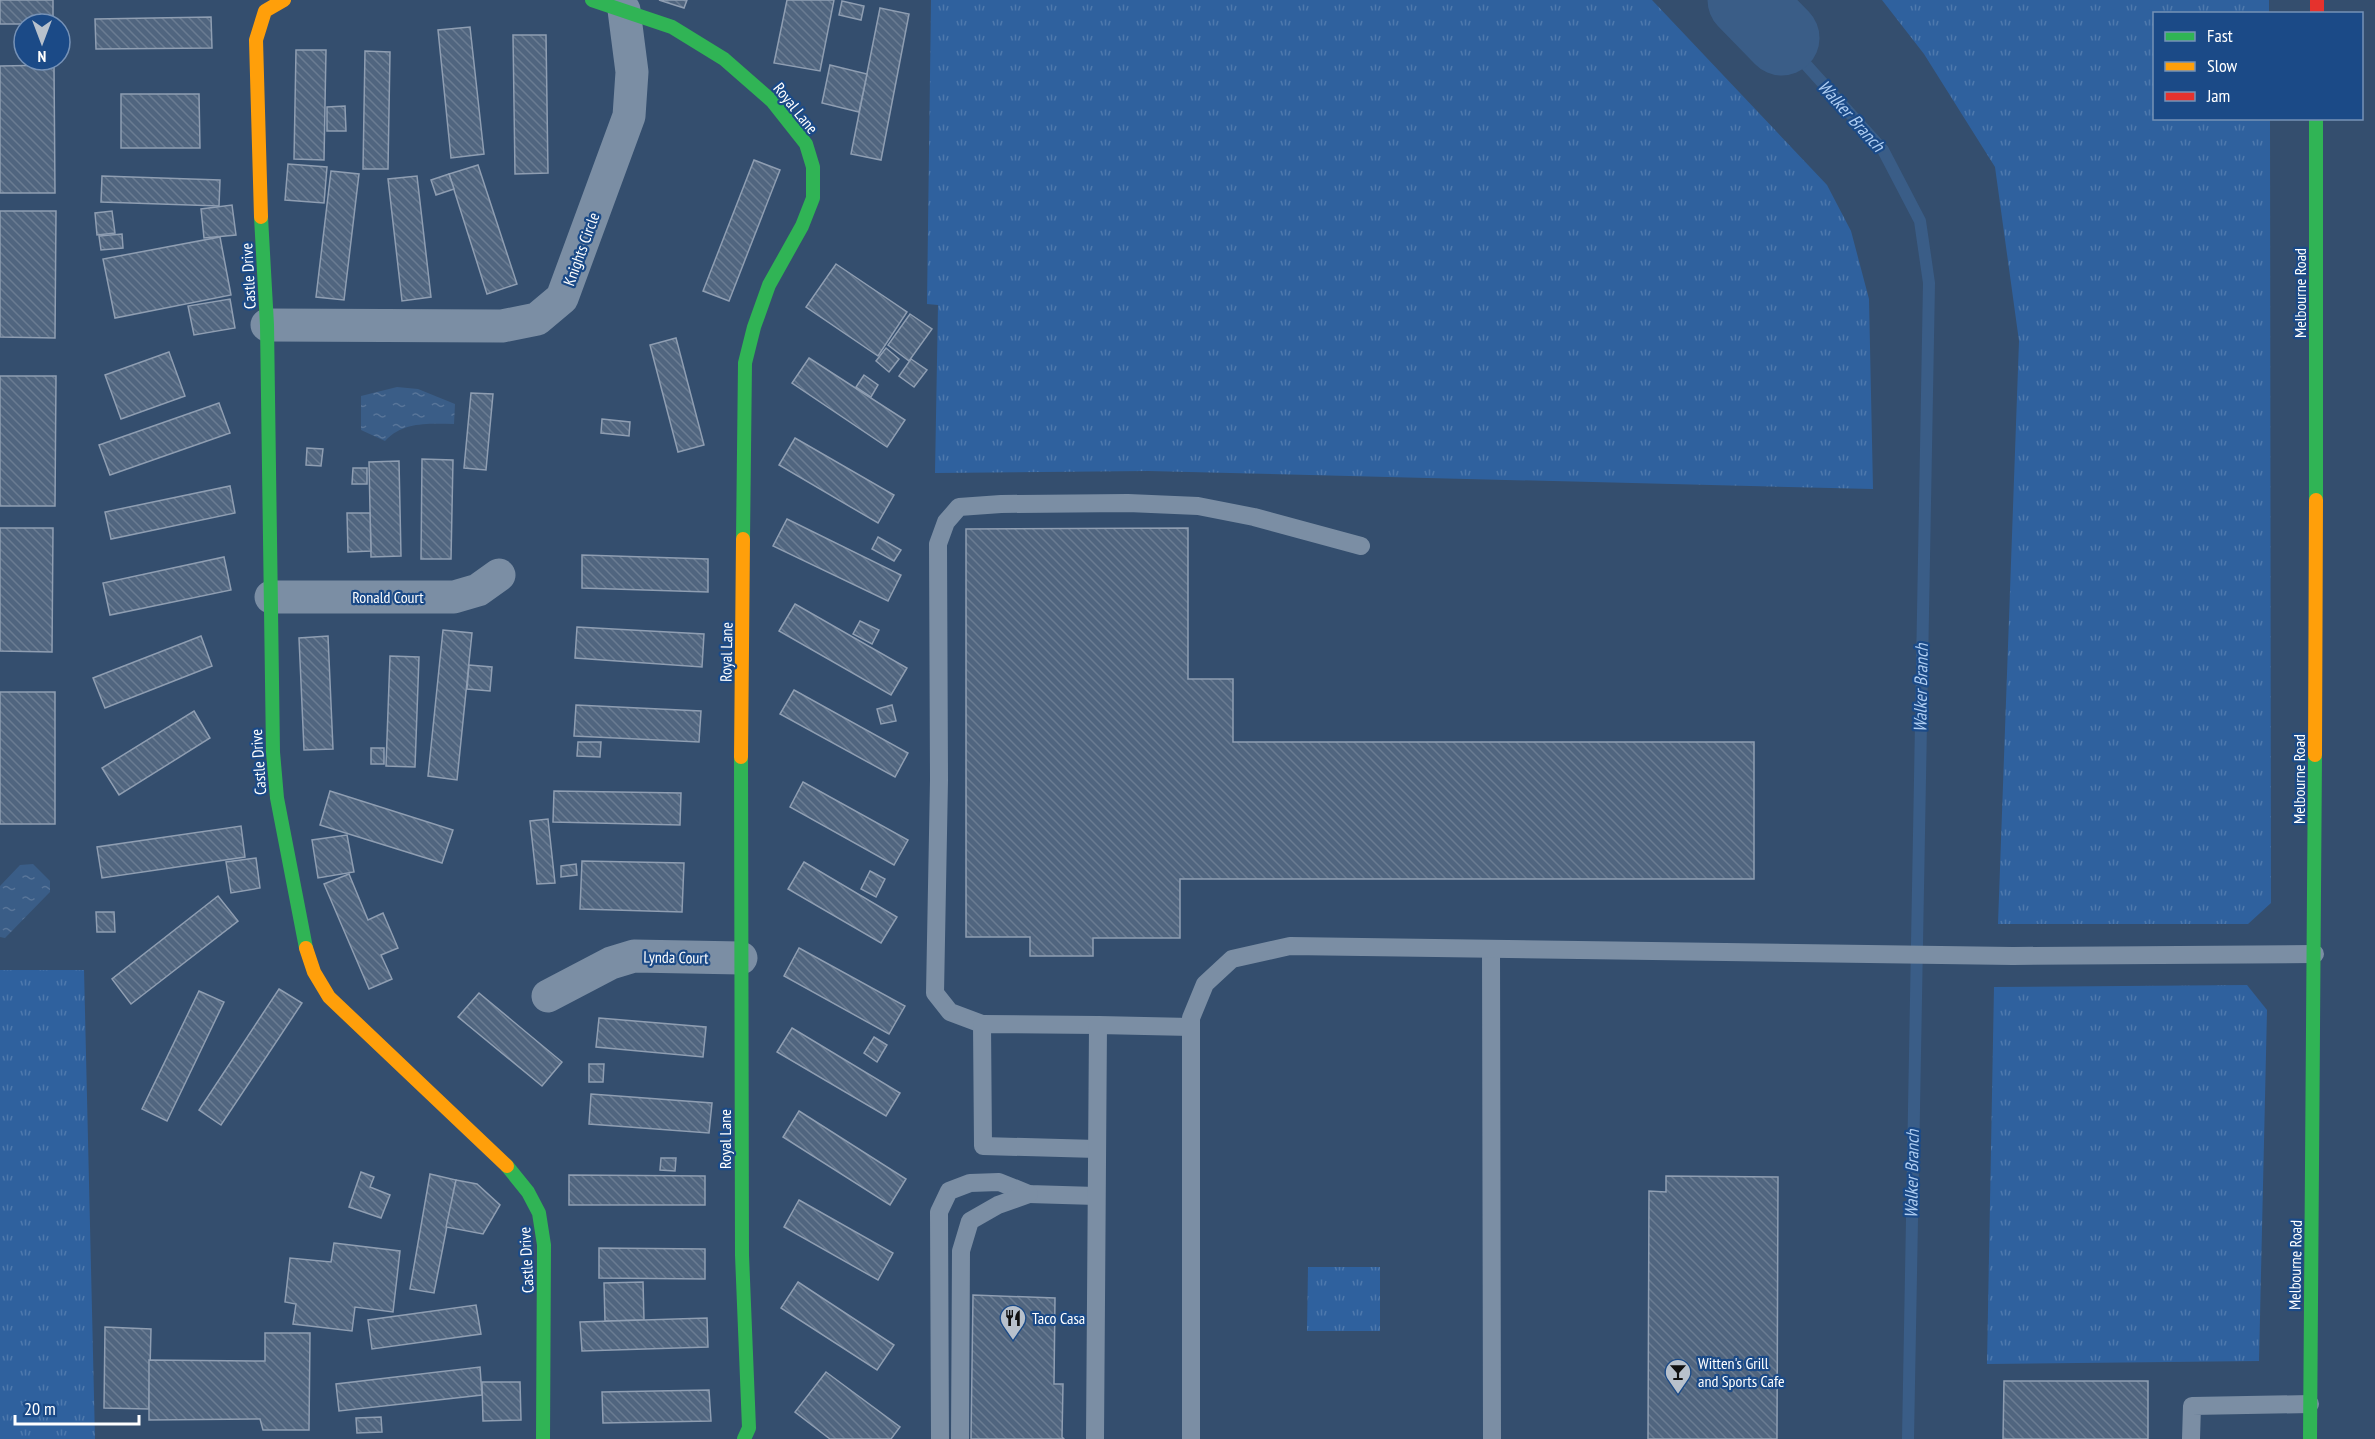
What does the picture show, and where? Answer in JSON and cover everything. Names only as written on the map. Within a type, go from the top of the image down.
[{"type":"street","name":"Castle Drive","points":[[284,0],[265,11],[256,40],[267,326],[273,752],[277,798],[304,942],[314,972],[330,997],[511,1170],[528,1192],[539,1213],[544,1245],[543,1439]]},
{"type":"street","name":"Royal Lane","points":[[592,0],[672,27],[724,58],[772,101],[806,144],[813,166],[813,198],[802,226],[769,285],[753,327],[745,363],[741,667],[742,1255],[749,1428],[744,1439]]},
{"type":"street","name":"Knights Circle","points":[[267,326],[502,326],[537,319],[562,298],[629,116],[632,72],[624,10]]},
{"type":"street","name":"Melbourne Road","points":[[2310,1439],[2315,954],[2316,120]]},
{"type":"street","name":"Ronald Court","points":[[271,597],[454,597],[478,590],[499,574]]},
{"type":"street","name":"Lynda Court","points":[[548,996],[611,963],[634,956],[741,958]]},
{"type":"lane","points":[[1191,1027],[982,1024],[950,1012],[935,993],[939,780],[938,544],[946,522],[958,507],[1001,504],[1128,503],[1198,506],[1254,517],[1361,546]]},
{"type":"lane","points":[[1191,1439],[1191,1018],[1205,984],[1232,959],[1290,946],[2013,956],[2315,954]]},
{"type":"lane","points":[[1491,949],[1492,1439]]},
{"type":"lane","points":[[982,1024],[983,1146],[1097,1149]]},
{"type":"lane","points":[[1095,1439],[1098,1025]]},
{"type":"lane","points":[[940,1439],[939,1212],[949,1191],[970,1183],[999,1182],[1029,1194],[1096,1196]]},
{"type":"lane","points":[[960,1439],[962,1251],[970,1221],[998,1205],[1029,1194]]},
{"type":"lane","points":[[2191,1439],[2192,1406],[2310,1404]]},
{"type":"green space","points":[[931,0],[1652,0],[1827,185],[1851,231],[1869,299],[1873,489],[1148,471],[935,473],[938,305],[927,304]]},
{"type":"green space","points":[[1882,0],[2269,0],[2269,12],[2153,12],[2153,120],[2270,120],[2271,903],[2248,924],[1998,924],[2019,341],[1995,167],[1924,54]]},
{"type":"green space","points":[[0,970],[84,970],[95,1439],[0,1439]]},
{"type":"green space","points":[[2247,985],[2267,1010],[2259,1361],[1987,1364],[1994,987]]},
{"type":"green space","points":[[1308,1267],[1380,1267],[1380,1331],[1307,1331]]},
{"type":"water","points":[[397,387],[418,389],[455,404],[454,424],[417,425],[400,430],[385,441],[361,430],[361,396]]},
{"type":"water","points":[[33,864],[50,881],[50,892],[5,938],[0,937],[0,886],[20,865]]},
{"type":"building","points":[[0,0],[53,0],[53,12],[12,12],[12,24],[0,24]]},
{"type":"building","points":[[659,0],[687,0],[684,8]]},
{"type":"building","points":[[787,0],[834,0],[820,71],[774,63]]},
{"type":"building","points":[[842,1],[864,6],[861,20],[839,15]]},
{"type":"building","points":[[880,8],[909,14],[881,160],[851,154]]},
{"type":"building","points":[[211,17],[212,48],[96,49],[95,19]]},
{"type":"building","points":[[470,27],[484,154],[451,158],[438,30]]},
{"type":"building","points":[[513,35],[546,35],[548,173],[515,174]]},
{"type":"building","points":[[296,50],[326,50],[324,160],[294,159]]},
{"type":"building","points":[[365,51],[390,52],[388,169],[363,169]]},
{"type":"building","points":[[830,65],[867,74],[859,112],[822,103]]},
{"type":"building","points":[[0,66],[12,66],[12,72],[54,72],[55,193],[0,193]]},
{"type":"building","points":[[121,94],[199,94],[200,148],[121,148]]},
{"type":"building","points":[[345,106],[346,131],[327,131],[327,107]]},
{"type":"building","points":[[754,160],[780,170],[729,301],[703,291]]},
{"type":"building","points":[[288,164],[327,167],[324,203],[285,200]]},
{"type":"building","points":[[478,165],[517,284],[487,294],[449,174]]},
{"type":"building","points":[[331,171],[359,174],[344,300],[316,297]]},
{"type":"building","points":[[449,174],[454,189],[436,195],[431,180]]},
{"type":"building","points":[[102,176],[220,180],[219,206],[101,202]]},
{"type":"building","points":[[417,176],[431,297],[402,301],[388,179]]},
{"type":"building","points":[[232,205],[236,235],[204,238],[201,209]]},
{"type":"building","points":[[0,211],[56,211],[55,338],[0,337]]},
{"type":"building","points":[[112,211],[115,233],[97,235],[95,213]]},
{"type":"building","points":[[122,234],[123,248],[101,250],[99,236]]},
{"type":"building","points":[[220,237],[231,295],[115,318],[103,259]]},
{"type":"building","points":[[836,264],[907,312],[878,356],[806,307]]},
{"type":"building","points":[[230,299],[235,328],[194,335],[188,306]]},
{"type":"building","points":[[910,314],[932,329],[909,361],[888,345]]},
{"type":"building","points":[[676,338],[704,445],[678,452],[650,345]]},
{"type":"building","points":[[886,348],[899,359],[889,372],[876,361]]},
{"type":"building","points":[[169,352],[185,396],[121,419],[105,375]]},
{"type":"building","points":[[809,358],[905,420],[887,447],[792,383]]},
{"type":"building","points":[[911,359],[927,370],[914,387],[899,376]]},
{"type":"building","points":[[864,375],[878,385],[871,397],[856,387]]},
{"type":"building","points":[[0,376],[56,376],[55,506],[0,506]]},
{"type":"building","points":[[471,393],[493,394],[486,470],[464,468]]},
{"type":"building","points":[[219,403],[230,433],[110,475],[99,445]]},
{"type":"building","points":[[602,419],[630,422],[629,436],[601,433]]},
{"type":"building","points":[[795,438],[894,495],[878,523],[779,465]]},
{"type":"building","points":[[307,448],[323,449],[321,466],[306,465]]},
{"type":"building","points":[[422,459],[453,460],[451,559],[421,559]]},
{"type":"building","points":[[399,461],[401,556],[371,557],[369,462]]},
{"type":"building","points":[[353,468],[367,468],[367,484],[352,484]]},
{"type":"building","points":[[230,486],[235,513],[111,539],[105,512]]},
{"type":"building","points":[[347,513],[370,513],[371,551],[348,552]]},
{"type":"building","points":[[787,519],[901,575],[888,601],[773,546]]},
{"type":"building","points":[[0,528],[53,528],[52,652],[0,651]]},
{"type":"building","points":[[1188,528],[1188,679],[1233,679],[1233,742],[1754,742],[1754,879],[1180,879],[1180,938],[1093,938],[1093,956],[1030,956],[1030,937],[966,937],[966,529]]},
{"type":"building","points":[[878,537],[901,550],[894,561],[872,549]]},
{"type":"building","points":[[582,555],[708,559],[708,592],[582,588]]},
{"type":"building","points":[[224,557],[231,590],[110,615],[103,583]]},
{"type":"building","points":[[795,604],[907,668],[891,695],[779,631]]},
{"type":"building","points":[[860,621],[879,630],[872,644],[853,634]]},
{"type":"building","points":[[577,627],[704,634],[702,667],[575,658]]},
{"type":"building","points":[[443,630],[472,633],[457,780],[428,776]]},
{"type":"building","points":[[201,636],[212,666],[105,708],[93,678]]},
{"type":"building","points":[[328,636],[333,749],[304,750],[299,638]]},
{"type":"building","points":[[390,656],[419,657],[415,767],[386,766]]},
{"type":"building","points":[[469,665],[492,667],[490,691],[467,689]]},
{"type":"building","points":[[794,690],[908,753],[895,777],[780,714]]},
{"type":"building","points":[[0,692],[55,692],[55,824],[0,824]]},
{"type":"building","points":[[576,705],[701,711],[699,742],[574,736]]},
{"type":"building","points":[[892,705],[896,721],[881,724],[877,709]]},
{"type":"building","points":[[194,711],[210,738],[119,795],[102,768]]},
{"type":"building","points":[[578,742],[601,742],[600,757],[577,756]]},
{"type":"building","points":[[371,748],[384,748],[384,764],[371,764]]},
{"type":"building","points":[[803,782],[908,840],[894,865],[790,807]]},
{"type":"building","points":[[330,791],[453,830],[442,863],[320,825]]},
{"type":"building","points":[[554,791],[681,793],[680,825],[553,822]]},
{"type":"building","points":[[548,819],[555,883],[537,884],[530,821]]},
{"type":"building","points":[[241,826],[245,857],[102,878],[97,847]]},
{"type":"building","points":[[347,835],[354,872],[318,878],[312,840]]},
{"type":"building","points":[[256,858],[260,888],[231,893],[226,862]]},
{"type":"building","points":[[582,861],[684,863],[682,912],[580,909]]},
{"type":"building","points":[[804,862],[897,917],[881,943],[788,889]]},
{"type":"building","points":[[576,864],[577,875],[561,877],[561,866]]},
{"type":"building","points":[[870,871],[885,879],[876,897],[861,889]]},
{"type":"building","points":[[349,874],[368,920],[383,913],[398,948],[381,955],[392,979],[369,989],[324,884]]},
{"type":"building","points":[[218,896],[238,921],[131,1004],[112,979]]},
{"type":"building","points":[[96,912],[114,912],[115,932],[97,932]]},
{"type":"building","points":[[799,948],[905,1006],[889,1034],[784,976]]},
{"type":"building","points":[[279,989],[302,1003],[221,1125],[199,1110]]},
{"type":"building","points":[[199,991],[224,1002],[167,1121],[142,1109]]},
{"type":"building","points":[[479,993],[562,1062],[542,1086],[458,1017]]},
{"type":"building","points":[[599,1018],[706,1027],[703,1057],[596,1047]]},
{"type":"building","points":[[792,1028],[900,1093],[886,1116],[777,1052]]},
{"type":"building","points":[[874,1037],[887,1045],[877,1062],[864,1053]]},
{"type":"building","points":[[589,1064],[604,1064],[603,1082],[589,1082]]},
{"type":"building","points":[[591,1094],[712,1103],[709,1133],[589,1124]]},
{"type":"building","points":[[799,1111],[906,1179],[890,1205],[783,1137]]},
{"type":"building","points":[[661,1158],[676,1158],[675,1171],[660,1170]]},
{"type":"building","points":[[361,1172],[374,1177],[370,1187],[390,1195],[381,1218],[349,1207]]},
{"type":"building","points":[[430,1174],[456,1180],[434,1293],[410,1289]]},
{"type":"building","points":[[569,1175],[705,1176],[705,1205],[569,1205]]},
{"type":"building","points":[[1666,1176],[1778,1177],[1777,1439],[1648,1439],[1649,1191],[1666,1192]]},
{"type":"building","points":[[456,1180],[477,1184],[500,1205],[483,1234],[446,1227]]},
{"type":"building","points":[[799,1200],[893,1253],[878,1280],[784,1227]]},
{"type":"building","points":[[334,1243],[400,1251],[393,1312],[355,1307],[352,1331],[293,1324],[296,1304],[285,1302],[290,1258],[331,1262]]},
{"type":"building","points":[[599,1248],[705,1249],[705,1279],[599,1278]]},
{"type":"building","points":[[643,1282],[644,1320],[605,1321],[604,1283]]},
{"type":"building","points":[[798,1282],[894,1345],[877,1370],[781,1308]]},
{"type":"building","name":"Taco Casa","points":[[973,1295],[1055,1298],[1054,1384],[1063,1384],[1062,1437],[1064,1439],[971,1439]]},
{"type":"building","points":[[476,1305],[481,1334],[372,1349],[368,1320]]},
{"type":"building","points":[[707,1318],[708,1347],[582,1351],[580,1322]]},
{"type":"building","points":[[105,1327],[151,1329],[149,1409],[104,1408]]},
{"type":"building","points":[[265,1333],[310,1333],[309,1430],[263,1430],[260,1419],[149,1420],[149,1360],[265,1361]]},
{"type":"building","points":[[480,1367],[482,1395],[339,1411],[336,1384]]},
{"type":"building","points":[[826,1372],[900,1427],[891,1439],[830,1439],[795,1412]]},
{"type":"building","points":[[2004,1381],[2148,1381],[2148,1439],[2003,1439]]},
{"type":"building","points":[[482,1382],[520,1382],[521,1420],[483,1421]]},
{"type":"building","points":[[709,1390],[711,1421],[603,1423],[602,1392]]},
{"type":"building","points":[[381,1417],[382,1432],[357,1433],[356,1418]]},
{"type":"waterway","name":"Walker Branch","points":[[1745,0],[1782,38]]},
{"type":"waterway","name":"Walker Branch","points":[[1782,38],[1883,150],[1920,221],[1929,283],[1908,1439]]},
{"type":"traffic: fast","points":[[592,0],[672,27],[724,59],[772,101],[806,144],[813,167],[813,198],[802,226],[769,285],[754,327],[745,363],[743,539]]},
{"type":"traffic: fast","points":[[2316,120],[2316,500]]},
{"type":"traffic: fast","points":[[261,217],[267,325],[273,752],[277,798],[306,948]]},
{"type":"traffic: fast","points":[[2310,1439],[2315,755]]},
{"type":"traffic: fast","points":[[741,757],[742,1255],[749,1428],[744,1439]]},
{"type":"traffic: fast","points":[[507,1166],[528,1192],[539,1213],[544,1245],[543,1439]]},
{"type":"traffic: slow","points":[[261,217],[256,40],[265,11],[284,0]]},
{"type":"traffic: slow","points":[[2315,755],[2316,500]]},
{"type":"traffic: slow","points":[[741,757],[743,539]]},
{"type":"traffic: slow","points":[[306,948],[314,972],[329,997],[507,1166]]},
{"type":"traffic: jam","points":[[2317,0],[2317,12]]},
{"type":"place","name":"Taco Casa","points":[[1013,1341]]},
{"type":"place","name":"Witten's Grill and Sports Cafe","points":[[1678,1395]]}]
